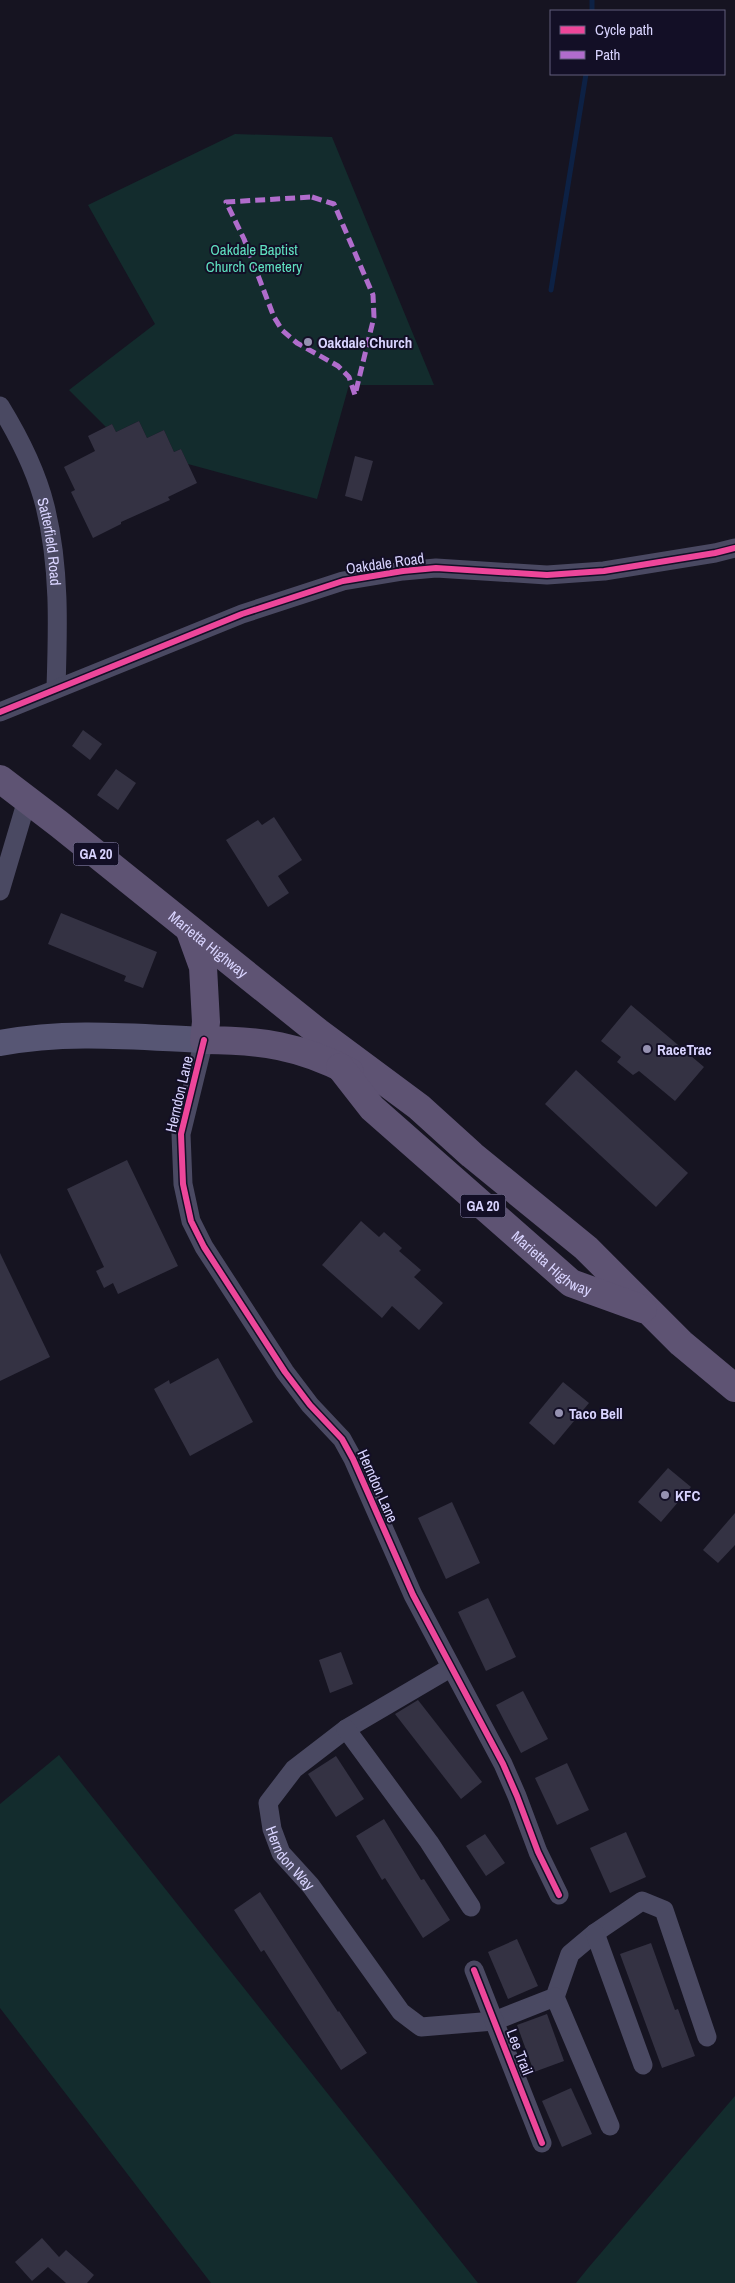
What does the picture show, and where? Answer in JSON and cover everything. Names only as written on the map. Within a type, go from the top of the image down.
[{"type":"main road","name":"Marietta Highway","points":[[0,779],[318,1032],[419,1107],[472,1154],[586,1248],[681,1343],[735,1388]]},
{"type":"main road","points":[[190,931],[203,967],[206,1022],[204,1040]]},
{"type":"main road","name":"Marietta Highway","points":[[0,1042],[73,1034],[236,1040],[287,1047],[323,1058],[419,1107]]},
{"type":"main road","name":"Marietta Highway","points":[[340,1067],[372,1108],[570,1283],[649,1311]]},
{"type":"street","name":"Satterfield Road","points":[[0,406],[20,439],[45,506],[57,591],[56,688]]},
{"type":"street","name":"Oakdale Road","points":[[0,712],[242,614],[343,581],[403,571],[436,568],[547,576],[604,571],[715,554],[735,548]]},
{"type":"street","points":[[0,891],[27,800]]},
{"type":"street","name":"Herndon Lane","points":[[204,1040],[181,1134],[183,1184],[191,1221],[204,1246],[285,1372],[310,1405],[342,1439],[354,1459],[409,1586],[450,1668],[503,1764],[538,1852],[559,1895]]},
{"type":"street","name":"Herndon Way","points":[[450,1668],[346,1729],[294,1769],[268,1803],[272,1829],[281,1853],[311,1886],[401,2012],[421,2026],[494,2021]]},
{"type":"street","points":[[346,1729],[429,1842],[471,1908]]},
{"type":"street","points":[[610,2126],[555,1997],[570,1954],[595,1933],[642,1901],[664,1910],[707,2037]]},
{"type":"street","points":[[595,1933],[643,2066]]},
{"type":"street","name":"Lee Trail","points":[[474,1970],[542,2143]]},
{"type":"street","name":"Lee Trail","points":[[494,2021],[555,1997]]},
{"type":"green space","name":"Oakdale Baptist Church Cemetery","points":[[235,134],[332,137],[434,385],[349,385],[317,499],[188,464],[181,449],[174,452],[164,430],[147,438],[139,421],[116,432],[112,424],[106,427],[69,390],[155,324],[88,205]]},
{"type":"green space","points":[[59,1755],[478,2283],[211,2283],[0,2008],[0,1804]]},
{"type":"green space","points":[[735,2096],[735,2283],[576,2283],[589,2267]]},
{"type":"building","points":[[139,421],[147,438],[164,430],[174,452],[181,449],[197,483],[168,497],[170,500],[121,522],[121,524],[93,538],[71,492],[75,490],[64,467],[95,451],[88,436],[112,424],[116,432]]},
{"type":"building","points":[[355,456],[373,461],[362,501],[345,496]]},
{"type":"building","points":[[83,730],[102,744],[90,760],[72,746]]},
{"type":"building","points":[[116,769],[136,783],[118,810],[97,795]]},
{"type":"building","points":[[274,817],[302,860],[278,876],[289,893],[268,907],[226,840],[258,820],[262,825]]},
{"type":"building","points":[[61,913],[157,952],[143,988],[124,981],[126,976],[48,944]]},
{"type":"building","name":"RaceTrac","points":[[631,1005],[704,1067],[675,1101],[639,1071],[633,1075],[617,1062],[621,1057],[601,1041]]},
{"type":"building","points":[[576,1070],[688,1173],[656,1207],[545,1104]]},
{"type":"building","points":[[127,1160],[178,1266],[118,1294],[113,1283],[104,1288],[96,1271],[104,1267],[67,1189]]},
{"type":"building","points":[[361,1221],[379,1237],[384,1232],[402,1248],[399,1251],[421,1270],[414,1277],[443,1303],[419,1330],[392,1306],[382,1318],[322,1265]]},
{"type":"building","points":[[0,1253],[50,1357],[0,1381]]},
{"type":"building","points":[[218,1358],[253,1422],[190,1456],[154,1389],[169,1380],[170,1384]]},
{"type":"building","name":"Taco Bell","points":[[563,1382],[589,1403],[554,1445],[529,1423]]},
{"type":"building","name":"KFC","points":[[668,1468],[691,1487],[661,1522],[638,1502]]},
{"type":"building","points":[[452,1502],[480,1563],[446,1579],[418,1518]]},
{"type":"building","points":[[735,1513],[735,1545],[718,1563],[703,1550]]},
{"type":"building","points":[[488,1598],[516,1657],[486,1671],[458,1612]]},
{"type":"building","points":[[341,1652],[353,1684],[330,1693],[319,1660]]},
{"type":"building","points":[[523,1691],[548,1739],[521,1753],[496,1705]]},
{"type":"building","points":[[418,1700],[482,1782],[461,1799],[395,1714]]},
{"type":"building","points":[[336,1756],[364,1799],[336,1817],[308,1774]]},
{"type":"building","points":[[567,1763],[589,1810],[557,1825],[535,1778]]},
{"type":"building","points":[[384,1819],[421,1880],[424,1879],[450,1920],[423,1938],[385,1878],[382,1880],[356,1836]]},
{"type":"building","points":[[626,1832],[646,1877],[610,1893],[590,1848]]},
{"type":"building","points":[[485,1834],[505,1863],[486,1876],[466,1846]]},
{"type":"building","points":[[260,1892],[367,2053],[341,2070],[264,1950],[261,1952],[234,1910]]},
{"type":"building","points":[[517,1939],[538,1986],[508,1999],[488,1952]]},
{"type":"building","points":[[651,1943],[675,2010],[678,2009],[695,2056],[662,2068],[620,1954]]},
{"type":"building","points":[[547,2014],[564,2061],[534,2072],[517,2025]]},
{"type":"building","points":[[571,2088],[592,2134],[562,2147],[542,2101]]},
{"type":"building","points":[[42,2238],[59,2257],[66,2250],[94,2275],[87,2283],[66,2283],[48,2267],[32,2281],[15,2262]]},
{"type":"waterway","points":[[592,0],[592,10]]},
{"type":"waterway","points":[[551,290],[586,75]]},
{"type":"marked path","points":[[312,197],[334,204],[373,295],[374,317],[355,395],[349,377],[338,366],[297,343],[282,330],[274,317],[244,239],[226,202],[312,197]]},
{"type":"cycle path","points":[[0,712],[242,614],[343,581],[403,571],[436,568],[547,575],[604,571],[735,548]]},
{"type":"cycle path","points":[[204,1040],[181,1134],[183,1184],[191,1221],[204,1247],[285,1372],[310,1405],[342,1439],[353,1459],[413,1595],[503,1764],[538,1852],[559,1895]]},
{"type":"cycle path","points":[[474,1970],[542,2143]]},
{"type":"place","name":"Oakdale Church","points":[[308,342]]},
{"type":"place","name":"RaceTrac","points":[[647,1049]]},
{"type":"place","name":"Taco Bell","points":[[559,1413]]},
{"type":"place","name":"KFC","points":[[665,1495]]}]
